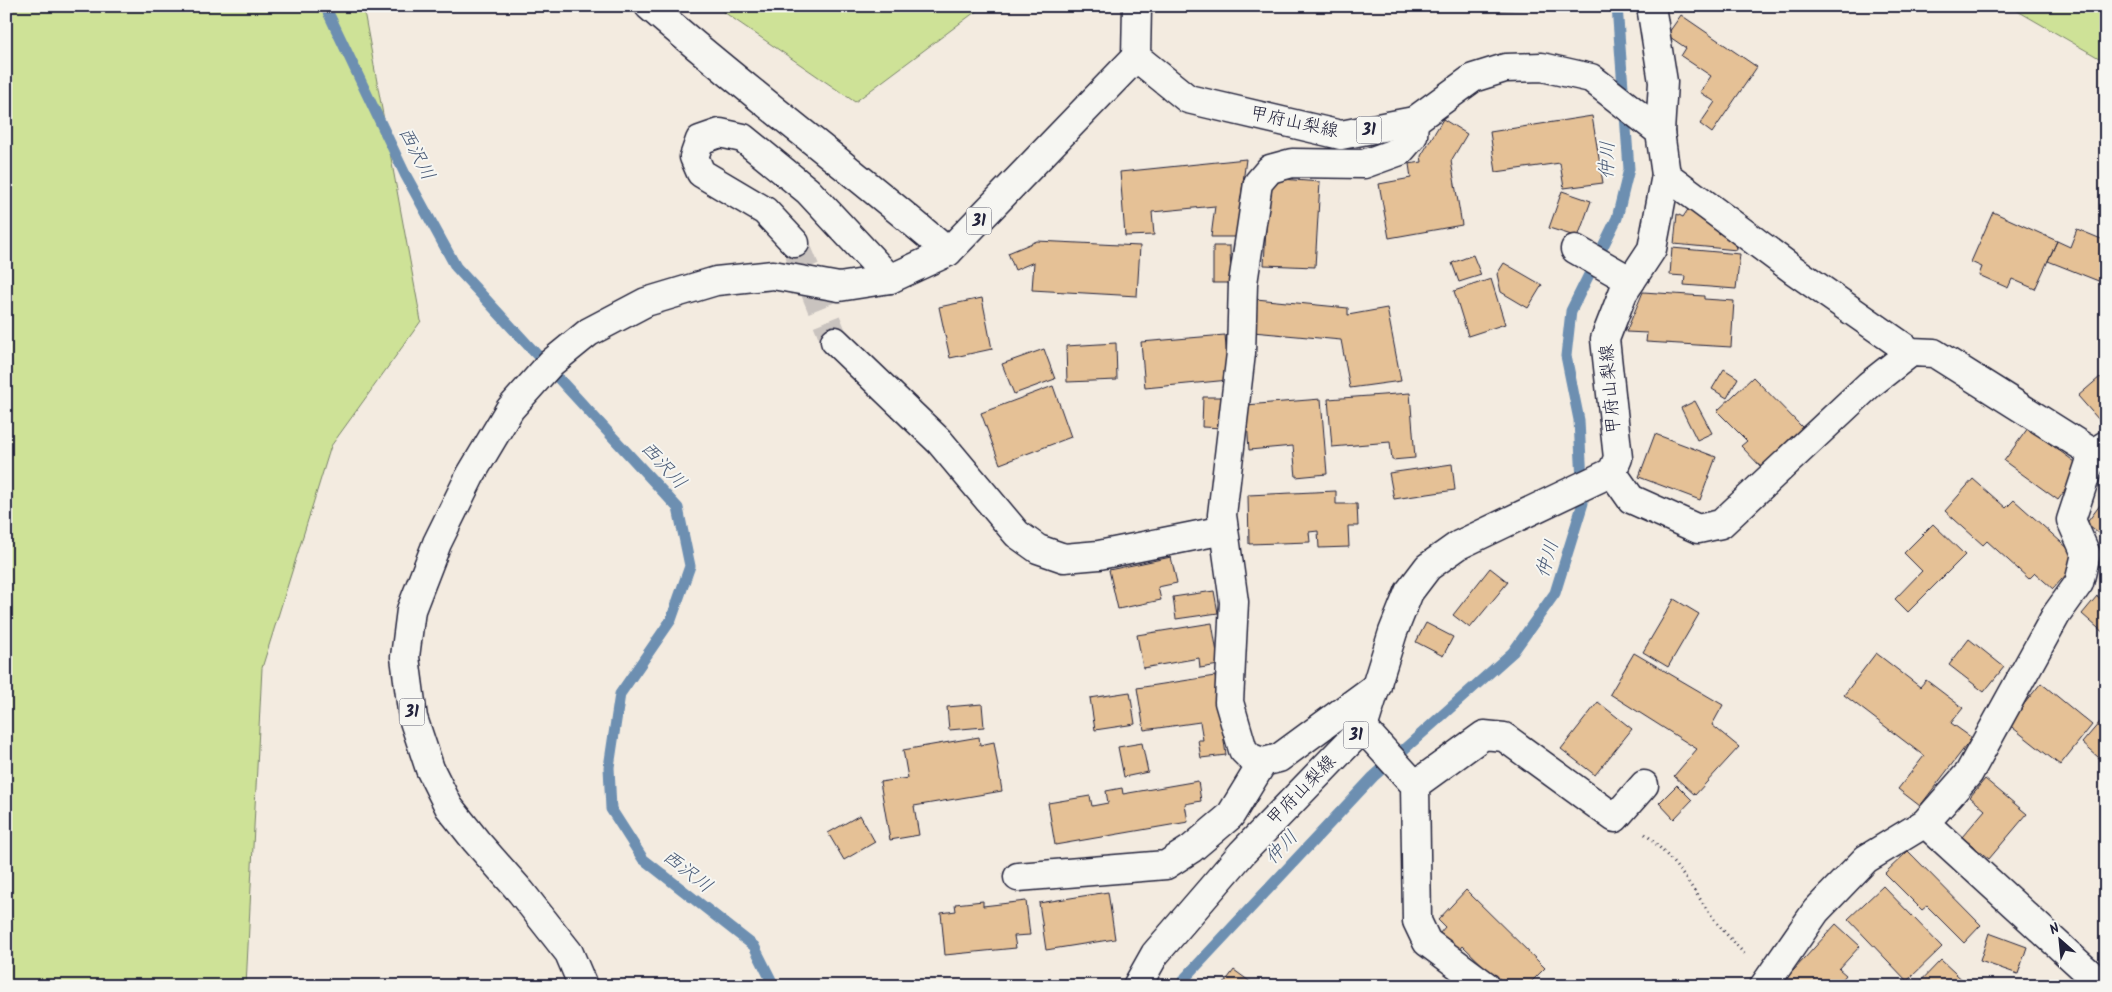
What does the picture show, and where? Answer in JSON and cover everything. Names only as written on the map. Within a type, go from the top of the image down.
[{"type":"main road","points":[[649,6],[701,51],[876,191],[948,252]]},
{"type":"main road","points":[[1136,57],[1138,6]]},
{"type":"main road","points":[[1650,6],[1663,82],[1654,127]]},
{"type":"main road","name":"31","points":[[583,986],[569,953],[521,892],[449,807],[430,769],[413,718],[405,657],[412,610],[437,543],[470,476],[510,409],[551,363],[589,332],[646,302],[716,281],[773,275],[839,287],[890,279],[948,252],[1136,57]]},
{"type":"main road","name":"甲府山梨線","points":[[1136,57],[1188,99],[1341,135],[1414,120],[1473,78],[1505,68],[1542,68],[1591,78],[1654,127],[1666,176],[1652,249],[1624,277],[1623,293],[1605,340],[1618,458],[1607,476],[1459,545],[1428,567],[1409,592],[1393,632],[1377,686],[1368,733],[1242,853],[1155,954],[1137,986]]},
{"type":"main road","points":[[1377,686],[1280,758],[1263,762],[1251,758],[1243,750],[1229,702],[1234,602],[1222,515],[1240,353],[1243,283],[1258,183],[1270,169],[1292,162],[1364,164],[1400,151],[1413,136],[1414,120]]},
{"type":"main road","points":[[795,243],[765,211],[701,173],[694,157],[700,140],[720,132],[743,138],[808,191],[890,279]]},
{"type":"main road","points":[[1666,176],[1795,271],[1911,352],[1934,353],[2099,449],[2070,520],[2086,554],[2079,583],[2056,614],[1969,773],[1925,823],[1866,859],[1816,911],[1766,984]]},
{"type":"main road","points":[[1575,249],[1624,277]]},
{"type":"main road","points":[[835,341],[940,442],[1018,534],[1038,549],[1064,558],[1098,555],[1224,530]]},
{"type":"main road","points":[[1607,476],[1631,499],[1698,529],[1721,524],[1868,385],[1911,352]]},
{"type":"main road","points":[[1368,733],[1410,779],[1418,921],[1427,942],[1486,986]]},
{"type":"main road","points":[[1410,779],[1484,735],[1504,736],[1615,818],[1644,785]]},
{"type":"main road","points":[[1018,877],[1166,865],[1191,849],[1230,816],[1263,762]]},
{"type":"main road","points":[[1925,823],[2103,986]]},
{"type":"path","points":[[1619,813],[1654,842],[1692,886],[1714,919],[1766,984]]},
{"type":"green space","points":[[6,6],[363,6],[421,321],[331,446],[262,668],[246,986],[6,986]]},
{"type":"green space","points":[[715,6],[983,6],[855,102]]},
{"type":"green space","points":[[2009,6],[2106,6],[2106,62]]},
{"type":"building","points":[[1488,6],[1540,6],[1540,8],[1488,11]]},
{"type":"building","points":[[1681,15],[1757,67],[1712,133],[1700,124],[1715,102],[1700,92],[1711,76],[1681,56],[1686,48],[1667,35]]},
{"type":"building","points":[[1592,116],[1603,183],[1564,188],[1560,163],[1496,172],[1490,132]]},
{"type":"building","points":[[1443,119],[1467,134],[1451,161],[1462,225],[1389,238],[1379,184],[1411,178],[1409,164],[1422,162],[1421,156]]},
{"type":"building","points":[[1246,159],[1236,237],[1211,237],[1215,206],[1152,212],[1154,235],[1125,236],[1120,172]]},
{"type":"building","points":[[1282,179],[1320,182],[1315,267],[1264,265],[1268,191]]},
{"type":"building","points":[[1562,191],[1591,201],[1578,237],[1549,228]]},
{"type":"building","points":[[1693,202],[1735,235],[1737,250],[1674,244],[1677,214],[1683,217]]},
{"type":"building","points":[[1993,212],[2057,241],[2035,289],[2012,279],[2008,288],[1979,275],[1982,267],[1971,262]]},
{"type":"building","points":[[2077,229],[2106,241],[2106,284],[2048,261],[2057,241],[2070,247]]},
{"type":"building","points":[[1037,241],[1140,246],[1137,296],[1032,290],[1034,262],[1015,270],[1008,253]]},
{"type":"building","points":[[1213,246],[1230,246],[1231,283],[1213,283]]},
{"type":"building","points":[[1672,248],[1740,254],[1736,289],[1684,285],[1685,276],[1670,275]]},
{"type":"building","points":[[1473,255],[1481,275],[1459,282],[1452,263]]},
{"type":"building","points":[[1504,263],[1542,285],[1528,308],[1501,292],[1497,274]]},
{"type":"building","points":[[1491,279],[1505,324],[1468,336],[1454,291]]},
{"type":"building","points":[[1643,292],[1704,296],[1704,299],[1734,301],[1731,347],[1646,342],[1647,333],[1626,332]]},
{"type":"building","points":[[982,298],[992,349],[950,358],[939,307]]},
{"type":"building","points":[[1256,299],[1348,308],[1348,315],[1387,308],[1401,381],[1350,388],[1341,340],[1253,332]]},
{"type":"building","points":[[1225,335],[1229,380],[1145,388],[1141,342]]},
{"type":"building","points":[[1116,343],[1117,380],[1067,382],[1066,346]]},
{"type":"building","points":[[1044,349],[1055,379],[1014,394],[1002,364]]},
{"type":"building","points":[[1724,369],[1738,378],[1727,398],[1712,389]]},
{"type":"building","points":[[1753,377],[1803,428],[1762,468],[1741,446],[1747,441],[1717,411]]},
{"type":"building","points":[[2100,377],[2106,384],[2106,428],[2078,396]]},
{"type":"building","points":[[1053,386],[1071,437],[1000,464],[981,413]]},
{"type":"building","points":[[1410,393],[1415,458],[1392,460],[1390,442],[1332,447],[1328,399]]},
{"type":"building","points":[[1203,397],[1225,397],[1225,428],[1202,427]]},
{"type":"building","points":[[1321,399],[1327,474],[1296,477],[1293,446],[1249,450],[1246,405]]},
{"type":"building","points":[[1695,401],[1712,433],[1697,440],[1681,408]]},
{"type":"building","points":[[2028,428],[2082,467],[2058,500],[2004,461]]},
{"type":"building","points":[[1655,434],[1716,457],[1700,500],[1639,477]]},
{"type":"building","points":[[1452,464],[1455,490],[1394,499],[1389,473]]},
{"type":"building","points":[[1973,479],[2006,508],[2014,500],[2080,559],[2053,589],[2035,573],[2029,579],[1987,541],[1983,545],[1945,511]]},
{"type":"building","points":[[1336,491],[1336,504],[1357,504],[1358,526],[1348,526],[1349,547],[1319,548],[1318,531],[1309,532],[1310,542],[1249,544],[1248,495]]},
{"type":"building","points":[[2106,497],[2106,531],[2102,536],[2086,524]]},
{"type":"building","points":[[1933,524],[1965,555],[1908,612],[1895,599],[1922,571],[1904,553]]},
{"type":"building","points":[[2106,541],[2106,562],[2095,553]]},
{"type":"building","points":[[1171,557],[1177,583],[1158,587],[1161,600],[1118,609],[1109,570]]},
{"type":"building","points":[[1490,568],[1508,582],[1470,628],[1453,615]]},
{"type":"building","points":[[1214,591],[1218,613],[1176,619],[1173,597]]},
{"type":"building","points":[[2097,596],[2106,603],[2106,635],[2082,614]]},
{"type":"building","points":[[1674,599],[1699,614],[1668,667],[1643,652]]},
{"type":"building","points":[[1212,623],[1219,665],[1200,668],[1199,658],[1143,668],[1137,635]]},
{"type":"building","points":[[1426,623],[1453,637],[1443,656],[1416,642]]},
{"type":"building","points":[[1969,639],[2004,667],[1984,692],[1949,665]]},
{"type":"building","points":[[1634,653],[1723,705],[1712,725],[1739,747],[1695,795],[1674,776],[1697,749],[1610,694]]},
{"type":"building","points":[[1876,653],[1920,687],[1926,680],[1963,708],[1951,723],[1972,738],[1920,806],[1898,789],[1924,756],[1844,695]]},
{"type":"building","points":[[1215,676],[1226,755],[1201,758],[1198,740],[1203,740],[1200,722],[1144,730],[1137,688]]},
{"type":"building","points":[[2041,683],[2092,725],[2060,765],[2008,724]]},
{"type":"building","points":[[1130,692],[1135,724],[1095,730],[1090,698]]},
{"type":"building","points":[[1598,702],[1632,729],[1595,775],[1561,749]]},
{"type":"building","points":[[982,704],[984,727],[949,730],[947,707]]},
{"type":"building","points":[[2106,715],[2106,764],[2082,743]]},
{"type":"building","points":[[979,737],[980,745],[994,742],[1002,791],[914,806],[919,835],[890,840],[880,782],[908,778],[903,750]]},
{"type":"building","points":[[1142,743],[1148,772],[1124,777],[1118,747]]},
{"type":"building","points":[[1985,779],[2027,814],[1989,859],[1962,837],[1985,810],[1970,797]]},
{"type":"building","points":[[1198,781],[1201,801],[1185,804],[1188,822],[1055,845],[1048,803],[1090,796],[1092,806],[1108,803],[1106,791],[1122,788],[1123,794]]},
{"type":"building","points":[[1677,785],[1692,800],[1674,819],[1659,803]]},
{"type":"building","points":[[860,815],[875,842],[844,860],[828,833]]},
{"type":"building","points":[[1908,851],[1981,925],[1964,943],[1927,906],[1922,910],[1885,873]]},
{"type":"building","points":[[1883,886],[1942,947],[1907,981],[1848,919]]},
{"type":"building","points":[[1466,890],[1545,968],[1527,986],[1504,986],[1463,946],[1458,952],[1439,934],[1445,927],[1438,920]]},
{"type":"building","points":[[1108,892],[1115,939],[1046,950],[1039,903]]},
{"type":"building","points":[[983,901],[983,906],[1026,901],[1030,935],[1014,936],[1016,948],[945,955],[941,913],[956,911],[955,904]]},
{"type":"building","points":[[1836,924],[1860,946],[1839,969],[1846,975],[1837,986],[1786,986],[1782,983]]},
{"type":"building","points":[[1989,933],[2027,947],[2018,974],[1980,961]]},
{"type":"building","points":[[1941,960],[1969,986],[1916,986]]},
{"type":"building","points":[[1234,970],[1256,986],[1222,986]]},
{"type":"waterway","name":"西沢川","points":[[325,6],[405,174],[456,267],[678,508],[690,566],[671,620],[620,694],[609,767],[611,809],[643,859],[754,946],[774,986]]},
{"type":"waterway","name":"仲川","points":[[1181,986],[1186,977],[1373,777],[1513,652],[1555,593],[1583,503],[1579,420],[1566,356],[1571,311],[1617,218],[1629,169],[1617,6]]},
{"type":"tunnel","points":[[795,243],[835,341]]}]
